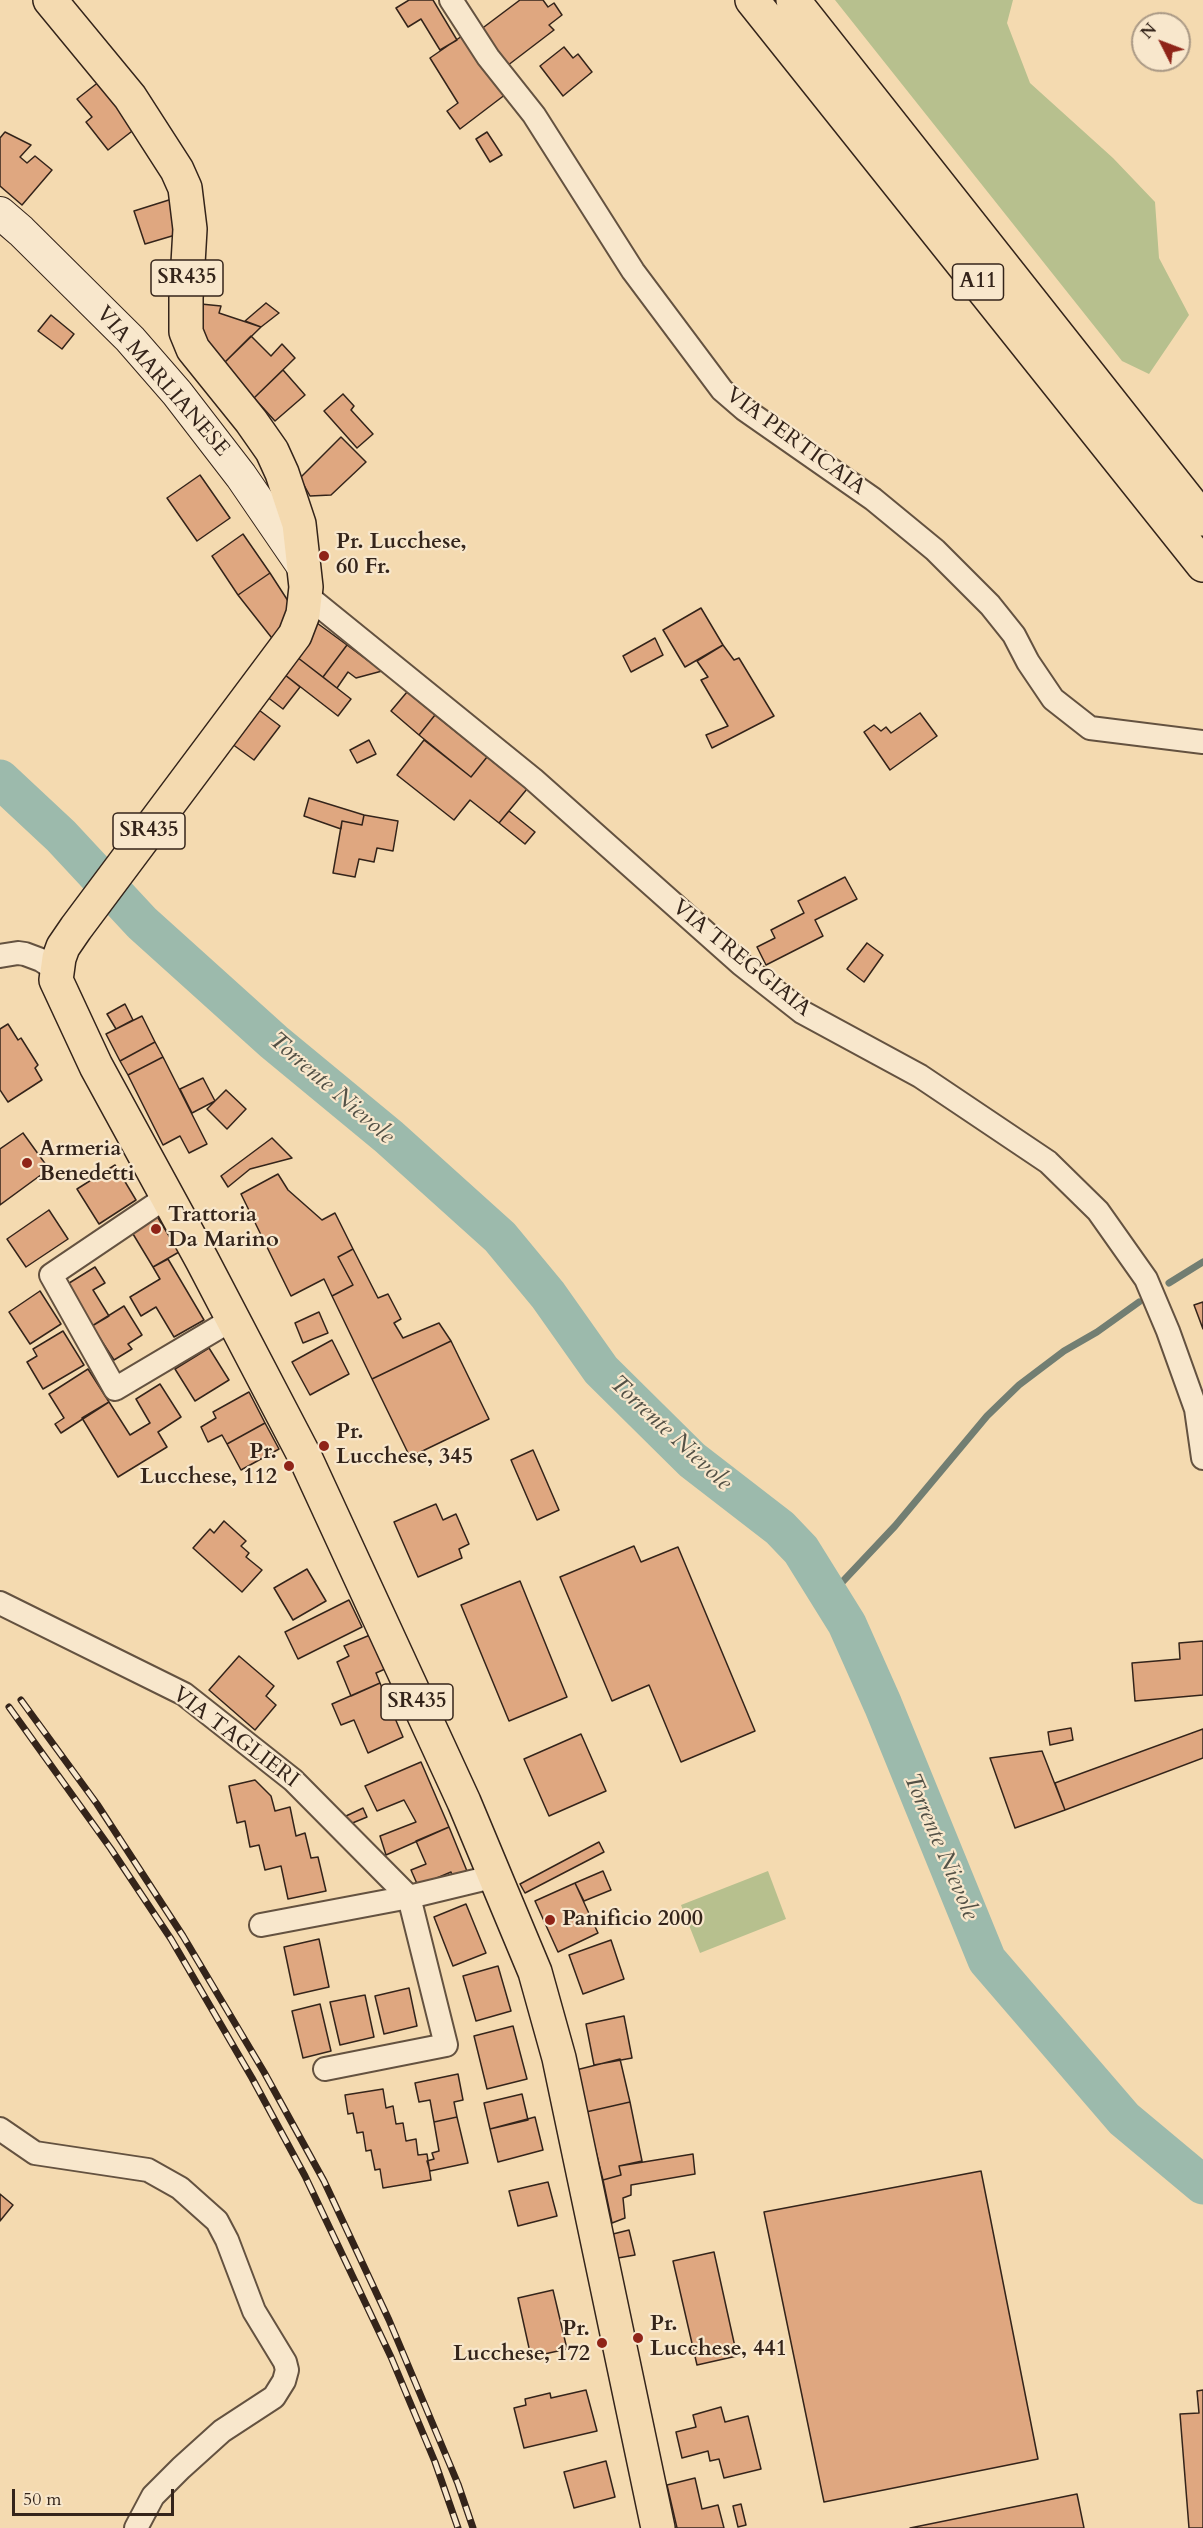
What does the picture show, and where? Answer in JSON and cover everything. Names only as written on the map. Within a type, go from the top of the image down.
[{"type":"main road","name":"SR435","points":[[50,0],[130,97],[177,170],[185,188],[190,229],[186,332],[194,349],[272,451],[292,498],[299,524],[305,581],[301,621],[295,635],[76,928],[63,947],[56,970],[56,980],[96,1066],[168,1196],[305,1457],[496,1876],[535,1972],[548,2014],[604,2263],[658,2528]]},
{"type":"main road","name":"A11","points":[[753,0],[1203,565]]},
{"type":"main road","name":"A11","points":[[793,0],[1203,519]]},
{"type":"street","name":"VIA PERTICAIA","points":[[450,0],[482,48],[534,115],[633,271],[722,390],[744,409],[873,499],[935,550],[990,605],[1014,634],[1028,662],[1053,699],[1090,728],[1203,742]]},
{"type":"street","name":"VIA MARLIANESE","points":[[0,213],[122,331],[169,384],[235,468],[305,581]]},
{"type":"street","name":"VIA TREGGIAIA","points":[[305,581],[741,964],[802,1012],[920,1076],[1048,1162],[1098,1211],[1146,1279],[1168,1331],[1196,1409],[1203,1458]]},
{"type":"street","points":[[0,956],[25,954],[41,960],[56,970]]},
{"type":"street","points":[[168,1196],[51,1275],[116,1389],[233,1319]]},
{"type":"street","name":"VIA TAGLIERI","points":[[0,1603],[184,1694],[293,1780],[409,1897]]},
{"type":"street","points":[[261,1925],[409,1897],[496,1876]]},
{"type":"street","points":[[325,2069],[446,2045],[409,1897]]},
{"type":"street","points":[[0,2128],[35,2153],[148,2170],[187,2193],[217,2221],[227,2240],[254,2311],[285,2362],[287,2370],[284,2381],[274,2397],[222,2431],[181,2468],[153,2496],[136,2528]]},
{"type":"green space","points":[[835,0],[1013,0],[1007,23],[1030,83],[1113,158],[1155,202],[1159,258],[1189,315],[1149,374],[1122,361]]},
{"type":"green space","points":[[768,1871],[786,1919],[700,1953],[681,1905]]},
{"type":"building","points":[[409,0],[433,0],[457,40],[440,50],[421,19],[408,27],[396,8]]},
{"type":"building","points":[[520,0],[543,0],[548,7],[554,3],[562,15],[549,25],[554,30],[503,69],[476,33]]},
{"type":"building","points":[[462,36],[506,94],[460,129],[447,111],[458,103],[430,58]]},
{"type":"building","points":[[564,47],[573,58],[578,54],[592,72],[563,96],[540,66]]},
{"type":"building","points":[[100,81],[136,128],[108,150],[86,122],[92,117],[77,99]]},
{"type":"building","points":[[5,132],[31,145],[20,157],[27,163],[35,156],[52,170],[22,205],[0,186],[0,138]]},
{"type":"building","points":[[487,132],[502,155],[490,162],[476,139]]},
{"type":"building","points":[[172,199],[182,233],[145,244],[134,211]]},
{"type":"building","points":[[266,303],[279,313],[261,327],[245,321]]},
{"type":"building","points":[[201,304],[221,306],[219,313],[261,327],[223,364],[205,346],[200,326]]},
{"type":"building","points":[[51,315],[74,334],[62,349],[38,331]]},
{"type":"building","points":[[251,336],[271,356],[282,344],[295,358],[254,398],[223,364]]},
{"type":"building","points":[[283,370],[305,395],[275,421],[254,398]]},
{"type":"building","points":[[343,394],[354,406],[351,410],[373,434],[357,448],[324,411]]},
{"type":"building","points":[[341,437],[366,462],[331,495],[310,496],[300,478]]},
{"type":"building","points":[[200,475],[230,518],[197,541],[167,498]]},
{"type":"building","points":[[243,534],[270,573],[238,595],[212,556]]},
{"type":"building","points":[[270,573],[290,604],[275,642],[238,595]]},
{"type":"building","points":[[701,608],[723,645],[685,667],[663,630]]},
{"type":"building","points":[[317,623],[347,645],[323,677],[293,654]]},
{"type":"building","points":[[655,638],[663,655],[631,672],[623,656]]},
{"type":"building","points":[[347,645],[382,671],[356,678],[348,672],[337,688],[323,677]]},
{"type":"building","points":[[723,645],[734,660],[739,658],[774,716],[712,748],[706,735],[728,726],[701,680],[708,677],[697,661]]},
{"type":"building","points":[[293,654],[351,699],[338,716],[280,671]]},
{"type":"building","points":[[280,671],[300,687],[283,709],[262,693]]},
{"type":"building","points":[[407,692],[435,715],[419,735],[391,711]]},
{"type":"building","points":[[255,707],[280,726],[254,760],[228,741]]},
{"type":"building","points":[[920,713],[937,736],[890,770],[864,732],[874,725],[881,731],[886,727],[891,733]]},
{"type":"building","points":[[435,715],[487,757],[471,777],[419,735]]},
{"type":"building","points":[[369,740],[376,754],[357,763],[350,750]]},
{"type":"building","points":[[424,740],[471,777],[487,757],[527,789],[499,823],[470,800],[454,820],[397,775]]},
{"type":"building","points":[[309,798],[364,815],[362,825],[342,821],[341,829],[304,816]]},
{"type":"building","points":[[509,811],[535,832],[525,844],[499,823]]},
{"type":"building","points":[[364,815],[398,821],[393,851],[377,848],[374,862],[359,859],[355,877],[333,873],[342,821],[362,825]]},
{"type":"building","points":[[845,877],[857,899],[815,920],[823,936],[766,965],[757,947],[775,938],[771,930],[804,913],[798,901]]},
{"type":"building","points":[[867,943],[883,955],[864,982],[847,969]]},
{"type":"building","points":[[125,1004],[133,1020],[116,1029],[107,1014]]},
{"type":"building","points":[[142,1016],[155,1042],[120,1061],[106,1034]]},
{"type":"building","points":[[8,1024],[18,1040],[21,1038],[38,1065],[35,1068],[42,1080],[8,1102],[0,1090],[0,1029]]},
{"type":"building","points":[[155,1042],[163,1057],[128,1075],[120,1061]]},
{"type":"building","points":[[163,1057],[207,1144],[189,1153],[180,1136],[163,1145],[128,1075]]},
{"type":"building","points":[[203,1078],[215,1101],[192,1113],[180,1089]]},
{"type":"building","points":[[226,1090],[246,1109],[227,1129],[207,1109]]},
{"type":"building","points":[[23,1133],[49,1169],[0,1205],[0,1149]]},
{"type":"building","points":[[272,1138],[292,1158],[250,1169],[228,1187],[221,1176]]},
{"type":"building","points":[[115,1165],[136,1200],[99,1224],[77,1189]]},
{"type":"building","points":[[278,1174],[288,1190],[322,1220],[335,1213],[353,1249],[338,1257],[353,1285],[332,1296],[324,1279],[291,1296],[241,1194]]},
{"type":"building","points":[[49,1210],[68,1239],[26,1267],[7,1239]]},
{"type":"building","points":[[155,1213],[179,1252],[153,1267],[130,1229]]},
{"type":"building","points":[[353,1249],[378,1298],[388,1294],[401,1319],[394,1323],[403,1338],[439,1323],[451,1341],[372,1379],[332,1296],[353,1285],[338,1257]]},
{"type":"building","points":[[168,1259],[204,1320],[174,1337],[156,1307],[141,1316],[130,1297],[160,1279],[153,1267]]},
{"type":"building","points":[[95,1267],[105,1283],[93,1290],[109,1316],[92,1326],[66,1285]]},
{"type":"building","points":[[40,1291],[61,1324],[30,1344],[9,1312]]},
{"type":"building","points":[[1203,1302],[1203,1329],[1194,1305]]},
{"type":"building","points":[[124,1306],[142,1335],[128,1344],[132,1349],[114,1360],[92,1326]]},
{"type":"building","points":[[319,1312],[328,1333],[303,1343],[295,1323]]},
{"type":"building","points":[[63,1331],[84,1365],[43,1389],[27,1362],[37,1356],[33,1349]]},
{"type":"building","points":[[332,1340],[349,1374],[310,1395],[292,1362]]},
{"type":"building","points":[[451,1341],[489,1419],[410,1457],[372,1379]]},
{"type":"building","points":[[209,1348],[229,1380],[195,1401],[175,1369]]},
{"type":"building","points":[[88,1369],[109,1402],[61,1433],[55,1424],[64,1418],[49,1394]]},
{"type":"building","points":[[160,1384],[181,1417],[158,1432],[167,1447],[118,1477],[82,1418],[109,1402],[130,1435],[150,1423],[136,1399]]},
{"type":"building","points":[[249,1392],[265,1423],[227,1444],[222,1435],[208,1442],[201,1427],[216,1418],[213,1412]]},
{"type":"building","points":[[265,1423],[279,1449],[241,1470],[227,1444]]},
{"type":"building","points":[[533,1450],[559,1510],[537,1520],[511,1460]]},
{"type":"building","points":[[436,1504],[443,1520],[456,1514],[469,1544],[459,1549],[462,1558],[418,1577],[394,1522]]},
{"type":"building","points":[[224,1521],[246,1541],[241,1546],[249,1553],[246,1557],[262,1570],[242,1592],[193,1548],[210,1529],[214,1533]]},
{"type":"building","points":[[634,1546],[641,1562],[678,1547],[755,1731],[681,1762],[649,1685],[612,1701],[560,1577]]},
{"type":"building","points":[[307,1569],[326,1601],[293,1620],[274,1588]]},
{"type":"building","points":[[520,1581],[567,1697],[509,1721],[461,1605]]},
{"type":"building","points":[[349,1600],[362,1627],[298,1659],[285,1632]]},
{"type":"building","points":[[370,1635],[385,1669],[376,1673],[380,1683],[351,1696],[337,1662],[349,1656],[344,1646]]},
{"type":"building","points":[[1203,1641],[1203,1695],[1135,1701],[1132,1663],[1180,1659],[1179,1643]]},
{"type":"building","points":[[239,1656],[274,1686],[266,1696],[276,1705],[255,1730],[209,1690]]},
{"type":"building","points":[[380,1683],[403,1737],[368,1753],[354,1720],[341,1725],[332,1704]]},
{"type":"building","points":[[1071,1728],[1073,1740],[1050,1745],[1048,1732]]},
{"type":"building","points":[[1203,1729],[1203,1758],[1065,1810],[1055,1783]]},
{"type":"building","points":[[581,1734],[606,1791],[549,1816],[524,1759]]},
{"type":"building","points":[[1042,1751],[1065,1810],[1015,1828],[990,1758]]},
{"type":"building","points":[[421,1762],[449,1827],[386,1855],[380,1836],[416,1822],[404,1800],[377,1811],[365,1786]]},
{"type":"building","points":[[255,1780],[271,1796],[275,1811],[290,1807],[296,1836],[305,1833],[311,1858],[318,1857],[326,1891],[288,1899],[281,1866],[265,1870],[259,1845],[250,1847],[245,1821],[237,1823],[229,1786]]},
{"type":"building","points":[[363,1808],[367,1817],[350,1824],[346,1816]]},
{"type":"building","points":[[449,1827],[469,1876],[453,1878],[451,1872],[418,1886],[411,1870],[426,1864],[416,1841]]},
{"type":"building","points":[[599,1842],[604,1852],[525,1893],[520,1884]]},
{"type":"building","points":[[603,1871],[611,1890],[584,1901],[575,1883]]},
{"type":"building","points":[[575,1883],[598,1933],[558,1952],[535,1901]]},
{"type":"building","points":[[466,1904],[486,1953],[453,1966],[434,1917]]},
{"type":"building","points":[[319,1939],[329,1987],[294,1995],[284,1947]]},
{"type":"building","points":[[611,1940],[624,1979],[583,1994],[569,1955]]},
{"type":"building","points":[[498,1966],[511,2011],[476,2021],[463,1976]]},
{"type":"building","points":[[409,1988],[417,2026],[384,2034],[375,1996]]},
{"type":"building","points":[[365,1995],[374,2037],[340,2045],[330,2002]]},
{"type":"building","points":[[320,2004],[331,2051],[303,2058],[292,2011]]},
{"type":"building","points":[[624,2016],[632,2058],[594,2065],[586,2024]]},
{"type":"building","points":[[513,2026],[527,2079],[487,2089],[474,2036]]},
{"type":"building","points":[[620,2059],[630,2102],[586,2112],[576,2070]]},
{"type":"building","points":[[458,2074],[463,2100],[454,2102],[457,2117],[434,2122],[430,2100],[419,2102],[415,2083]]},
{"type":"building","points":[[383,2089],[386,2108],[393,2106],[396,2124],[403,2123],[406,2141],[416,2139],[418,2155],[427,2154],[431,2180],[383,2188],[380,2169],[375,2170],[371,2150],[366,2151],[363,2132],[357,2133],[353,2113],[348,2114],[345,2095]]},
{"type":"building","points":[[522,2094],[528,2120],[490,2129],[484,2103]]},
{"type":"building","points":[[630,2102],[642,2161],[619,2166],[621,2175],[603,2180],[586,2112]]},
{"type":"building","points":[[457,2117],[468,2163],[430,2171],[427,2161],[434,2159],[432,2153],[439,2151],[434,2122]]},
{"type":"building","points":[[535,2117],[543,2150],[498,2162],[490,2129]]},
{"type":"building","points":[[693,2154],[695,2174],[631,2185],[631,2195],[623,2198],[625,2218],[612,2223],[603,2180],[621,2175],[619,2166]]},
{"type":"building","points":[[981,2171],[1038,2459],[824,2502],[764,2212]]},
{"type":"building","points":[[548,2182],[557,2216],[518,2226],[509,2191]]},
{"type":"building","points":[[0,2194],[13,2205],[0,2221]]},
{"type":"building","points":[[629,2230],[635,2255],[618,2258],[613,2234]]},
{"type":"building","points":[[714,2252],[737,2356],[697,2365],[673,2261]]},
{"type":"building","points":[[553,2290],[567,2349],[531,2357],[518,2298]]},
{"type":"building","points":[[586,2390],[597,2431],[524,2448],[514,2408],[526,2405],[525,2399],[550,2393],[551,2398]]},
{"type":"building","points":[[1203,2390],[1203,2528],[1189,2528],[1180,2414],[1199,2413],[1197,2391]]},
{"type":"building","points":[[721,2407],[725,2422],[748,2416],[761,2469],[724,2478],[719,2459],[710,2461],[708,2451],[682,2458],[676,2432],[696,2427],[693,2415]]},
{"type":"building","points":[[606,2461],[615,2497],[574,2508],[564,2472]]},
{"type":"building","points":[[695,2478],[702,2509],[718,2505],[724,2528],[677,2528],[667,2485]]},
{"type":"building","points":[[1077,2494],[1084,2528],[910,2528]]},
{"type":"building","points":[[741,2504],[746,2525],[738,2527],[733,2506]]},
{"type":"waterway","name":"Torrente Nievole","points":[[0,779],[61,836],[142,923],[274,1042],[389,1137],[500,1237],[548,1295],[601,1370],[692,1460],[780,1528],[801,1550],[847,1624],[883,1705],[987,1960],[1124,2119],[1203,2185]]},
{"type":"waterway","points":[[1169,1283],[1203,1262]]},
{"type":"waterway","points":[[830,1595],[895,1526],[987,1416],[1019,1385],[1064,1351],[1097,1332],[1139,1302]]},
{"type":"railway","points":[[21,1700],[97,1804],[183,1936],[264,2072],[324,2181],[389,2320],[458,2484],[473,2528]]},
{"type":"railway","points":[[9,1707],[111,1849],[171,1939],[252,2078],[305,2176],[391,2357],[435,2462],[458,2528]]},
{"type":"place","name":"Pr. Lucchese, 60 Fr.","points":[[324,556]]},
{"type":"place","name":"Armeria Benedetti","points":[[27,1163]]},
{"type":"place","name":"Trattoria Da Marino","points":[[156,1229]]},
{"type":"place","name":"Pr. Lucchese, 345","points":[[324,1446]]},
{"type":"place","name":"Pr. Lucchese, 112","points":[[289,1466]]},
{"type":"place","name":"Panificio 2000","points":[[550,1920]]},
{"type":"place","name":"Pr. Lucchese, 441","points":[[638,2338]]},
{"type":"place","name":"Pr. Lucchese, 172","points":[[602,2343]]}]
